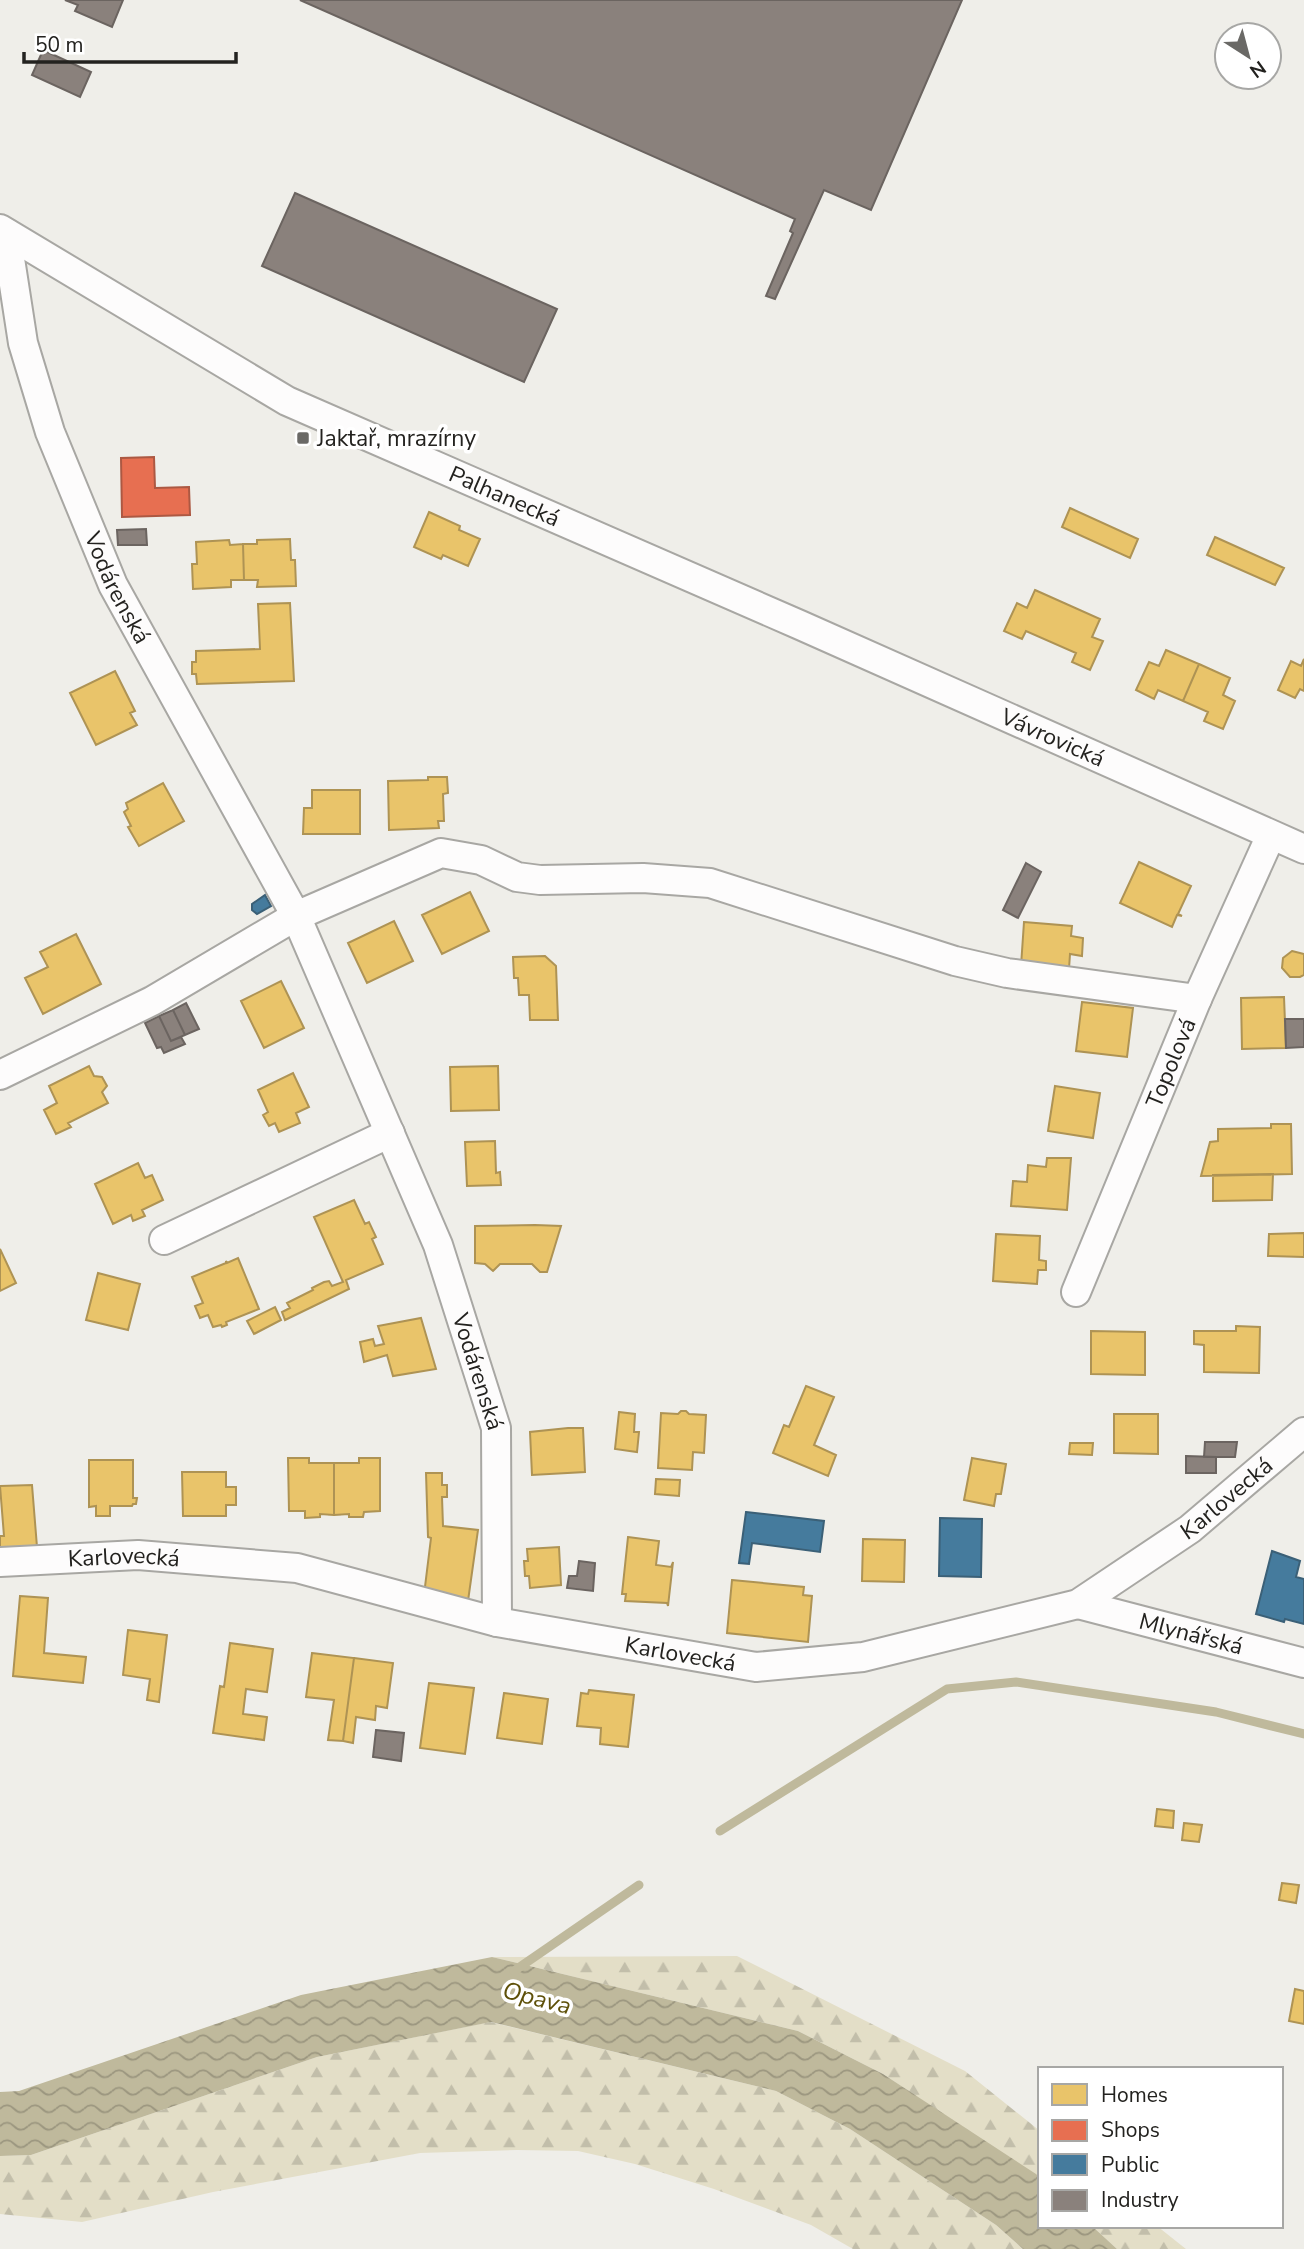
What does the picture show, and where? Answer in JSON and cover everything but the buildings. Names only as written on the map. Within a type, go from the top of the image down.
[{"type":"street","name":"Palhanecká","points":[[3,231],[287,401],[800,625]]},
{"type":"street","name":"Vodárenská","points":[[3,231],[23,343],[50,432],[113,585],[296,916],[438,1245],[496,1428],[497,1622]]},
{"type":"street","name":"Vávrovická","points":[[800,625],[1304,849]]},
{"type":"street","name":"Topolová","points":[[1076,1292],[1197,999],[1271,835]]},
{"type":"street","points":[[0,1075],[152,1001],[296,916],[440,853],[481,860],[517,877],[540,880],[643,878],[710,883],[956,961],[1007,973],[1197,999]]},
{"type":"street","points":[[164,1240],[390,1133]]},
{"type":"street","name":"Karlovecká","points":[[0,1562],[138,1555],[297,1568],[497,1622],[756,1667],[863,1657],[1078,1604],[1190,1530],[1304,1432]]},
{"type":"street","name":"Mlynářská","points":[[1078,1604],[1304,1663]]},
{"type":"green space","points":[[737,1956],[965,2071],[1038,2129],[1038,2177],[883,2074],[798,2031],[492,1957]]},
{"type":"green space","points":[[490,2022],[776,2091],[850,2129],[996,2225],[1023,2249],[853,2249],[811,2225],[714,2189],[635,2164],[578,2151],[420,2153],[213,2192],[82,2222],[0,2214],[0,2156],[31,2155],[317,2057]]},
{"type":"green space","points":[[1094,2228],[1160,2228],[1186,2249],[1117,2249]]},
{"type":"water","name":"Opava","points":[[492,1957],[798,2031],[883,2074],[1036,2174],[1038,2228],[1094,2228],[1117,2249],[1023,2249],[996,2225],[850,2129],[776,2091],[491,2022],[317,2057],[31,2155],[0,2156],[0,2092],[19,2091],[301,1995]]},
{"type":"waterway","points":[[720,1831],[947,1689],[1016,1682],[1216,1712],[1304,1734]]},
{"type":"waterway","name":"Opava","points":[[514,1971],[639,1885]]},
{"type":"place","name":"Jaktař, mrazírny","points":[[303,438]]}]
